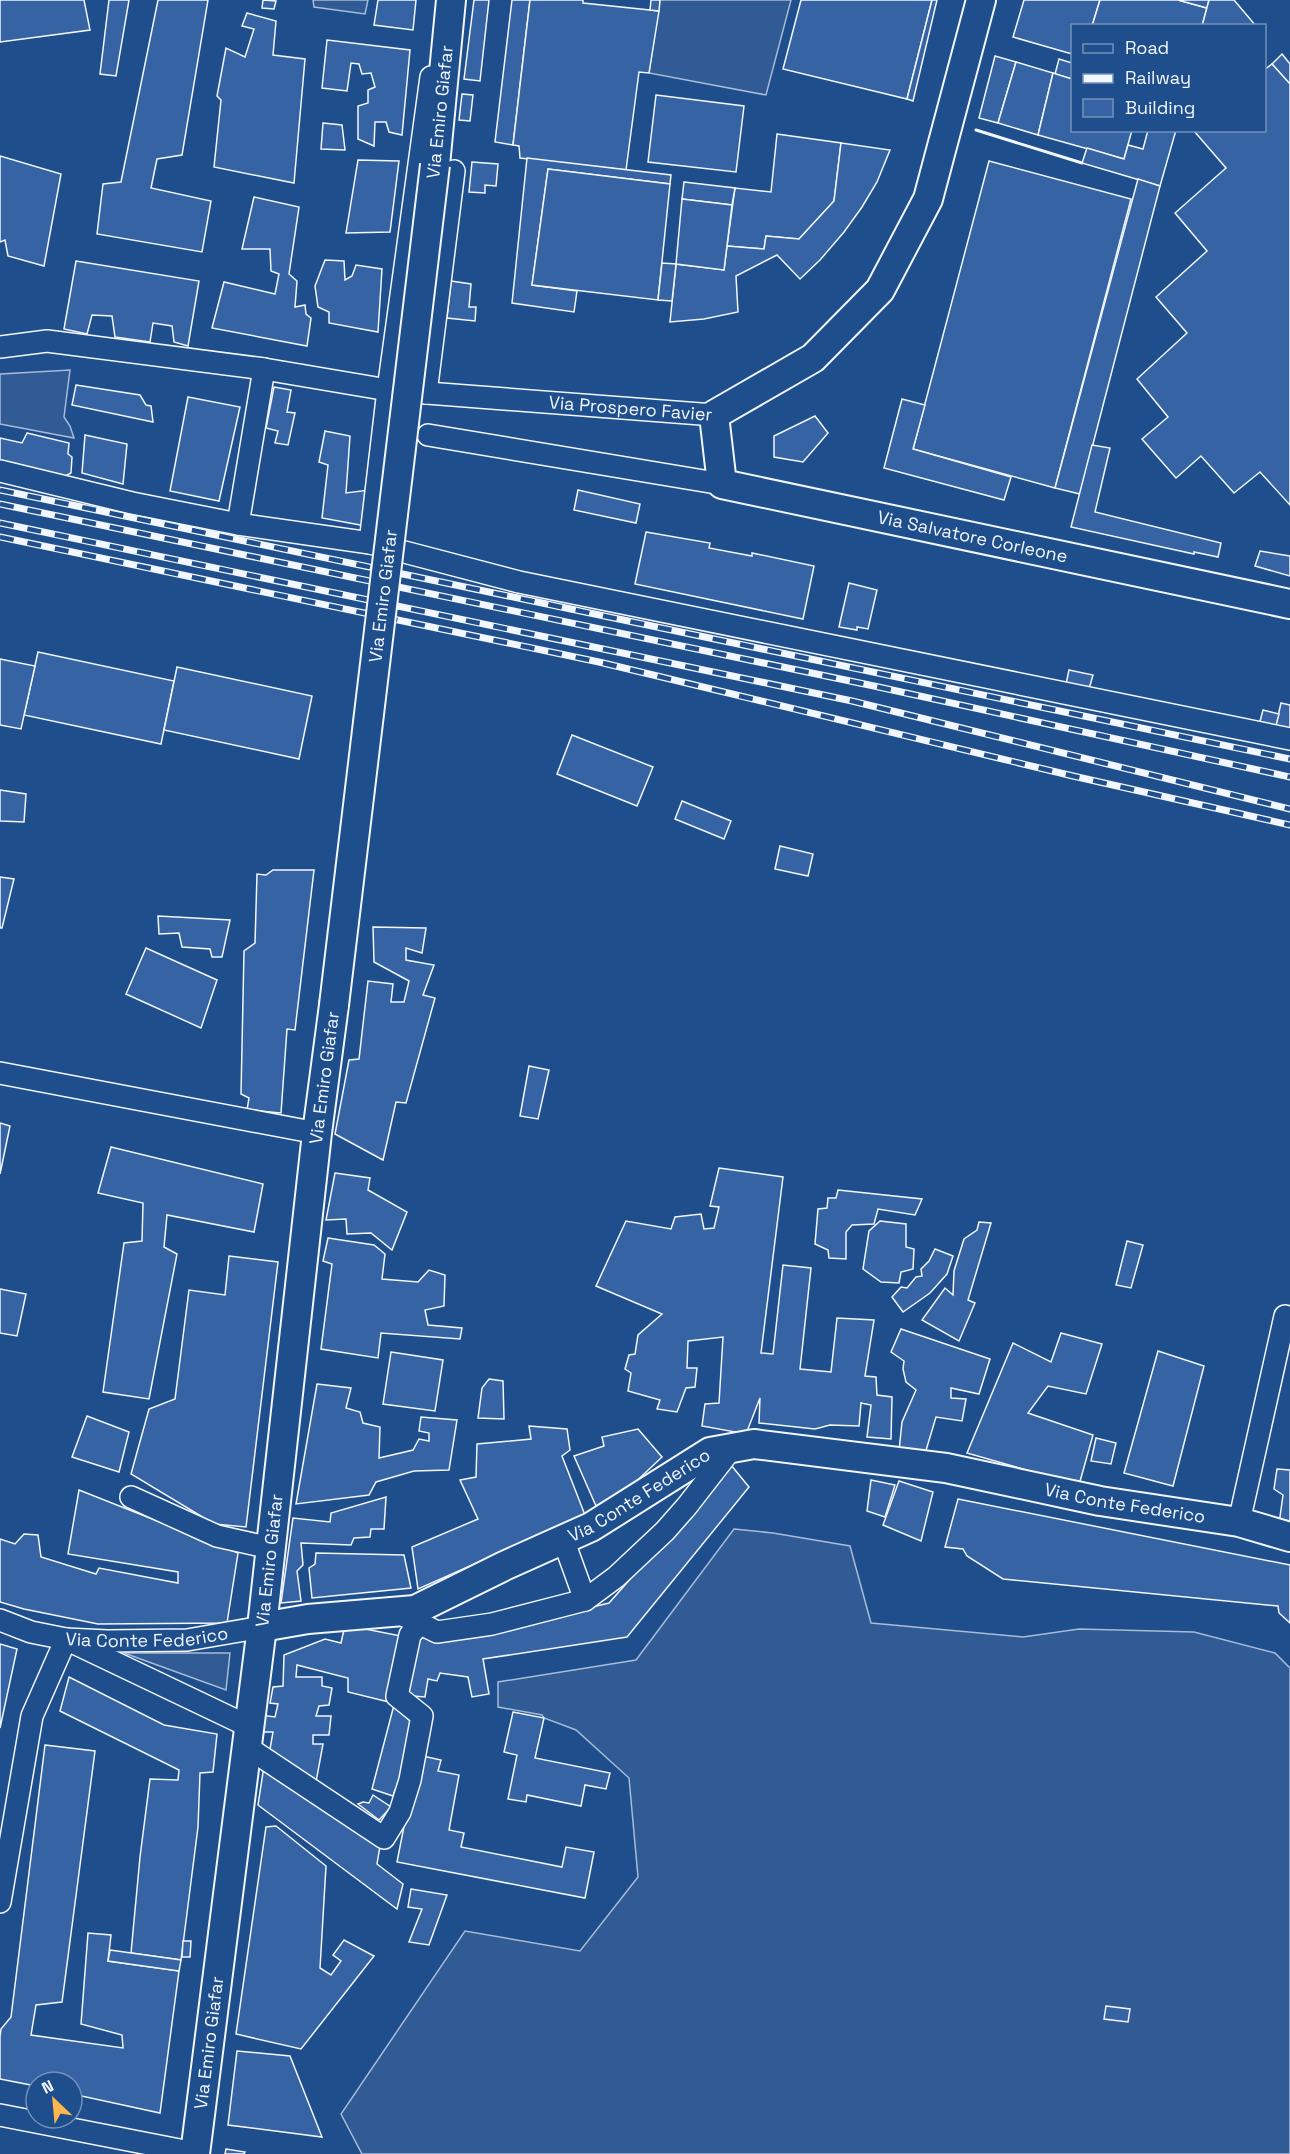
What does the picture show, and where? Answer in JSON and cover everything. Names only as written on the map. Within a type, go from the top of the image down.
[{"type":"street","name":"Via Emiro Giafar","points":[[195,2154],[262,1627],[317,1133],[444,168],[450,0]]},
{"type":"street","points":[[370,543],[429,86],[450,0]]},
{"type":"street","name":"Via Prospero Favier","points":[[0,347],[47,341],[264,369],[388,390],[714,415],[813,358],[880,290],[928,199],[981,0]]},
{"type":"street","points":[[426,393],[444,168]]},
{"type":"street","points":[[238,525],[264,369]]},
{"type":"street","points":[[428,435],[722,484],[714,415]]},
{"type":"street","points":[[0,471],[132,503],[238,525],[370,543],[519,582],[1290,738]]},
{"type":"street","name":"Via Salvatore Corleone","points":[[722,484],[1290,604]]},
{"type":"street","points":[[0,1073],[317,1133]]},
{"type":"street","points":[[1239,1522],[1285,1317]]},
{"type":"street","name":"Via Conte Federico","points":[[0,1620],[31,1632],[66,1639],[187,1640],[308,1619],[408,1618],[415,1610],[591,1527],[710,1452],[754,1444],[946,1468],[1100,1501],[1239,1522],[1290,1537]]},
{"type":"street","points":[[408,1618],[437,1632],[492,1623],[585,1600],[616,1577],[664,1531],[687,1506],[732,1448]]},
{"type":"street","points":[[131,1497],[217,1536],[271,1548]]},
{"type":"street","points":[[563,1539],[585,1600]]},
{"type":"street","points":[[0,1902],[32,1716],[66,1639],[248,1737],[384,1838],[400,1812],[410,1780],[422,1716],[397,1696],[410,1635],[408,1618]]},
{"type":"street","points":[[0,2115],[195,2154]]},
{"type":"shaded area","points":[[313,0],[368,0],[365,14],[314,7]]},
{"type":"shaded area","points":[[660,0],[791,0],[766,95],[649,73]]},
{"type":"shaded area","points":[[70,370],[64,417],[74,438],[0,424],[0,374]]},
{"type":"shaded area","points":[[734,1529],[850,1546],[871,1623],[1023,1637],[1079,1629],[1194,1632],[1275,1653],[1290,1668],[1290,2154],[362,2154],[341,2114],[465,1931],[580,1951],[638,1877],[629,1778],[576,1730],[544,1718],[542,1715],[498,1707],[498,1682],[636,1660]]},
{"type":"shaded area","points":[[124,1653],[230,1653],[226,1690]]},
{"type":"building","points":[[0,0],[84,0],[90,30],[0,42]]},
{"type":"building","points":[[109,0],[129,0],[116,76],[100,74]]},
{"type":"building","points":[[158,0],[208,0],[182,155],[157,159],[151,188],[211,201],[202,252],[97,234],[103,184],[121,182]]},
{"type":"building","points":[[263,0],[276,1],[274,9],[262,8]]},
{"type":"building","points":[[378,0],[416,0],[413,30],[374,25]]},
{"type":"building","points":[[474,0],[489,0],[480,81],[464,79]]},
{"type":"building","points":[[512,0],[530,0],[513,145],[495,142]]},
{"type":"building","points":[[530,0],[583,0],[583,3],[659,11],[649,73],[639,72],[626,170],[520,158],[519,146],[513,145]]},
{"type":"building","points":[[651,0],[660,0],[659,11],[650,10]]},
{"type":"building","points":[[801,0],[932,0],[907,99],[783,69]]},
{"type":"building","points":[[932,0],[937,0],[913,101],[907,99]]},
{"type":"building","points":[[1024,0],[1100,0],[1093,24],[1071,24],[1071,54],[1013,37]]},
{"type":"building","points":[[1100,0],[1178,0],[1207,8],[1203,24],[1093,24]]},
{"type":"building","points":[[1178,0],[1209,0],[1207,8]]},
{"type":"building","points":[[1209,0],[1234,0],[1254,24],[1203,24]]},
{"type":"building","points":[[247,13],[276,21],[273,55],[305,59],[294,183],[214,167],[221,100],[217,96],[226,48],[245,57],[254,29],[242,26]]},
{"type":"building","points":[[327,40],[410,50],[402,135],[389,132],[386,122],[375,122],[374,146],[358,139],[358,106],[368,103],[368,90],[375,87],[371,73],[362,74],[359,64],[351,63],[347,91],[322,88]]},
{"type":"building","points":[[1282,54],[1290,64],[1290,84],[1272,64]]},
{"type":"building","points":[[995,56],[1016,62],[998,123],[979,118]]},
{"type":"building","points":[[1059,59],[1071,63],[1071,79],[1055,74]]},
{"type":"building","points":[[1016,62],[1053,73],[1038,135],[998,123]]},
{"type":"building","points":[[1272,64],[1290,84],[1290,505],[1260,472],[1234,493],[1201,456],[1176,478],[1142,439],[1168,417],[1137,379],[1187,333],[1156,297],[1207,251],[1175,213],[1226,168],[1195,132],[1266,132],[1266,68]]},
{"type":"building","points":[[1053,73],[1071,79],[1071,132],[1131,132],[1124,159],[1038,135]]},
{"type":"building","points":[[462,94],[473,95],[470,121],[459,120]]},
{"type":"building","points":[[656,95],[744,106],[736,172],[648,162]]},
{"type":"building","points":[[323,123],[342,125],[345,150],[321,149]]},
{"type":"building","points":[[1147,132],[1175,132],[1160,186],[1082,163],[1087,148],[1124,159],[1128,145],[1143,149]]},
{"type":"building","points":[[777,134],[841,143],[834,201],[799,239],[766,236],[764,249],[727,246],[735,188],[771,192]]},
{"type":"building","points":[[841,143],[890,150],[877,182],[862,207],[820,260],[800,279],[777,255],[736,276],[738,312],[704,319],[670,322],[676,264],[724,270],[727,246],[764,249],[766,236],[799,239],[834,201]]},
{"type":"building","points":[[0,156],[61,174],[44,266],[8,256],[5,240],[0,242]]},
{"type":"building","points":[[527,158],[671,175],[670,184],[548,169],[532,285],[577,291],[574,312],[512,303]]},
{"type":"building","points":[[358,160],[399,161],[390,232],[346,233]]},
{"type":"building","points":[[989,161],[1131,199],[1055,488],[913,449]]},
{"type":"building","points":[[472,162],[498,164],[496,186],[485,185],[485,193],[469,192]]},
{"type":"building","points":[[548,169],[670,184],[658,300],[532,285]]},
{"type":"building","points":[[1138,179],[1160,186],[1080,494],[1055,488]]},
{"type":"building","points":[[684,182],[735,188],[732,205],[682,199]]},
{"type":"building","points":[[254,197],[299,207],[289,274],[297,281],[295,307],[305,305],[306,314],[311,318],[307,346],[212,328],[224,282],[275,294],[279,274],[271,271],[270,249],[242,249]]},
{"type":"building","points":[[682,199],[732,205],[724,270],[676,264]]},
{"type":"building","points":[[325,260],[344,261],[345,280],[352,276],[356,265],[382,269],[378,332],[329,323],[329,312],[318,307],[315,286]]},
{"type":"building","points":[[76,261],[199,281],[188,346],[174,342],[172,326],[153,323],[150,342],[115,337],[112,316],[92,315],[87,334],[64,329]]},
{"type":"building","points":[[662,263],[676,264],[672,301],[658,300]]},
{"type":"building","points":[[451,281],[471,284],[469,307],[476,307],[475,321],[447,318]]},
{"type":"building","points":[[76,385],[140,395],[146,405],[151,406],[153,422],[72,405]]},
{"type":"building","points":[[274,387],[291,390],[287,412],[295,413],[288,445],[275,443],[278,431],[266,428]]},
{"type":"building","points":[[188,397],[240,407],[219,501],[170,491]]},
{"type":"building","points":[[902,399],[925,405],[913,449],[1011,477],[1004,500],[884,468]]},
{"type":"building","points":[[815,416],[828,433],[803,462],[774,457],[774,436]]},
{"type":"building","points":[[325,431],[350,436],[346,493],[369,490],[366,526],[322,518],[328,465],[319,462]]},
{"type":"building","points":[[27,433],[69,443],[68,454],[72,457],[71,473],[65,476],[66,482],[0,461],[0,438],[22,443]]},
{"type":"building","points":[[85,435],[127,444],[123,484],[82,473]]},
{"type":"building","points":[[1092,445],[1110,448],[1095,512],[1221,543],[1218,557],[1194,552],[1194,554],[1071,527]]},
{"type":"building","points":[[578,490],[640,504],[636,523],[574,510]]},
{"type":"building","points":[[646,532],[710,543],[709,548],[752,556],[752,553],[814,566],[803,619],[635,584]]},
{"type":"building","points":[[1260,551],[1290,556],[1290,576],[1255,566]]},
{"type":"building","points":[[849,583],[877,590],[868,629],[839,627]]},
{"type":"building","points":[[38,652],[174,681],[161,744],[24,715]]},
{"type":"building","points":[[0,659],[35,666],[21,729],[0,725]]},
{"type":"building","points":[[177,667],[312,696],[299,759],[164,730]]},
{"type":"building","points":[[1069,670],[1093,675],[1089,689],[1066,684]]},
{"type":"building","points":[[1281,703],[1290,705],[1290,732],[1275,729]]},
{"type":"building","points":[[1263,710],[1279,714],[1275,729],[1259,725]]},
{"type":"building","points":[[572,735],[653,767],[637,806],[557,774]]},
{"type":"building","points":[[0,790],[26,794],[24,822],[0,821]]},
{"type":"building","points":[[682,801],[731,821],[724,839],[675,819]]},
{"type":"building","points":[[780,846],[813,854],[808,876],[775,869]]},
{"type":"building","points":[[273,870],[314,870],[295,1030],[287,1029],[281,1113],[247,1110],[249,1098],[241,1094],[244,951],[255,943],[257,874],[266,875]]},
{"type":"building","points":[[0,877],[14,879],[2,928],[0,928]]},
{"type":"building","points":[[158,916],[230,920],[222,957],[212,957],[210,949],[182,947],[179,933],[159,934]]},
{"type":"building","points":[[373,927],[426,928],[422,953],[406,948],[406,960],[434,965],[423,995],[435,998],[406,1103],[396,1102],[383,1160],[335,1134],[349,1060],[359,1059],[368,981],[393,984],[391,1002],[404,1002],[409,981],[374,962]]},
{"type":"building","points":[[146,948],[217,980],[201,1028],[126,994]]},
{"type":"building","points":[[529,1066],[549,1070],[538,1119],[520,1116]]},
{"type":"building","points":[[0,1123],[10,1126],[0,1174]]},
{"type":"building","points":[[111,1147],[263,1184],[254,1232],[167,1215],[164,1247],[177,1254],[149,1399],[103,1392],[124,1243],[142,1241],[143,1203],[98,1193]]},
{"type":"building","points":[[719,1168],[783,1177],[761,1353],[773,1354],[783,1265],[811,1268],[800,1369],[831,1372],[837,1318],[874,1320],[865,1376],[876,1377],[877,1395],[892,1397],[891,1439],[867,1437],[871,1405],[861,1403],[859,1426],[830,1425],[815,1429],[759,1423],[760,1398],[746,1434],[702,1426],[705,1404],[719,1403],[723,1337],[688,1341],[687,1368],[697,1368],[695,1387],[686,1388],[677,1412],[657,1409],[660,1400],[628,1391],[631,1373],[625,1369],[629,1355],[635,1354],[638,1335],[662,1314],[596,1286],[626,1221],[671,1229],[675,1217],[701,1214],[704,1229],[714,1228],[719,1207],[710,1206]]},
{"type":"building","points":[[335,1173],[370,1178],[368,1190],[407,1212],[392,1250],[371,1233],[347,1234],[346,1219],[326,1220]]},
{"type":"building","points":[[838,1190],[922,1199],[915,1215],[878,1209],[874,1224],[852,1225],[846,1232],[846,1259],[829,1258],[828,1250],[815,1244],[818,1209],[827,1208],[828,1198],[836,1198]]},
{"type":"building","points":[[880,1221],[906,1224],[906,1247],[914,1249],[913,1269],[901,1272],[899,1283],[881,1282],[863,1269],[869,1231]]},
{"type":"building","points":[[979,1222],[991,1223],[968,1300],[975,1303],[959,1341],[922,1320],[945,1288],[953,1295],[954,1271],[964,1239],[977,1230]]},
{"type":"building","points":[[328,1238],[374,1245],[385,1254],[382,1279],[418,1282],[429,1270],[445,1275],[444,1306],[425,1310],[428,1325],[462,1328],[460,1339],[381,1333],[378,1358],[321,1349],[332,1264],[323,1261]]},
{"type":"building","points":[[1127,1241],[1143,1245],[1131,1288],[1116,1285]]},
{"type":"building","points":[[935,1249],[953,1256],[947,1274],[930,1293],[903,1312],[892,1297],[901,1287],[907,1288],[916,1277],[922,1276],[921,1269],[929,1261]]},
{"type":"building","points":[[229,1256],[278,1262],[246,1527],[214,1524],[131,1474],[149,1409],[175,1399],[189,1290],[225,1295]]},
{"type":"building","points":[[0,1289],[26,1294],[17,1336],[0,1333]]},
{"type":"building","points":[[901,1329],[990,1359],[979,1394],[951,1388],[951,1398],[966,1399],[962,1421],[936,1417],[924,1457],[899,1451],[902,1422],[916,1390],[906,1382],[904,1361],[891,1352]]},
{"type":"building","points":[[1061,1333],[1102,1344],[1086,1394],[1048,1386],[1028,1413],[1093,1435],[1079,1485],[967,1453],[1013,1343],[1051,1362]]},
{"type":"building","points":[[1158,1351],[1204,1366],[1173,1486],[1124,1473]]},
{"type":"building","points":[[391,1352],[443,1360],[435,1411],[383,1404]]},
{"type":"building","points":[[489,1379],[503,1381],[504,1419],[478,1418],[482,1388]]},
{"type":"building","points":[[317,1384],[351,1388],[346,1408],[360,1412],[363,1423],[380,1427],[379,1458],[413,1450],[419,1439],[429,1441],[429,1433],[419,1431],[421,1417],[457,1420],[449,1470],[414,1471],[376,1482],[369,1495],[296,1504]]},
{"type":"building","points":[[87,1416],[129,1432],[119,1472],[72,1457]]},
{"type":"building","points":[[529,1426],[567,1429],[570,1450],[562,1456],[585,1515],[418,1589],[412,1547],[478,1519],[460,1480],[476,1477],[477,1444],[531,1439]]},
{"type":"building","points":[[638,1429],[662,1457],[626,1491],[596,1506],[574,1456],[604,1446],[602,1437]]},
{"type":"building","points":[[1096,1438],[1116,1443],[1111,1464],[1091,1461]]},
{"type":"building","points":[[731,1465],[749,1487],[627,1637],[483,1659],[489,1694],[472,1697],[468,1677],[440,1673],[437,1681],[428,1679],[425,1697],[401,1695],[414,1639],[563,1614],[609,1603]]},
{"type":"building","points":[[1277,1469],[1290,1470],[1290,1527],[1279,1524],[1283,1495],[1274,1489]]},
{"type":"building","points":[[871,1480],[895,1485],[885,1517],[867,1511]]},
{"type":"building","points":[[899,1481],[933,1492],[921,1541],[883,1525]]},
{"type":"building","points":[[79,1490],[238,1553],[227,1623],[98,1624],[0,1602],[0,1539],[15,1544],[24,1534],[38,1535],[41,1557],[96,1574],[99,1568],[178,1583],[178,1572],[68,1554]]},
{"type":"building","points":[[386,1497],[384,1529],[371,1529],[370,1537],[354,1538],[351,1545],[301,1543],[303,1565],[297,1571],[301,1601],[281,1603],[293,1518],[330,1522],[331,1513]]},
{"type":"building","points":[[958,1499],[1290,1565],[1290,1623],[1279,1613],[1278,1606],[1003,1579],[967,1556],[963,1549],[945,1547]]},
{"type":"building","points":[[316,1553],[404,1555],[411,1588],[312,1598],[309,1568],[315,1564]]},
{"type":"building","points":[[345,1625],[406,1637],[389,1702],[348,1692],[348,1678],[297,1665],[296,1677],[322,1677],[322,1686],[332,1688],[329,1705],[319,1706],[316,1716],[331,1716],[329,1735],[313,1735],[313,1744],[323,1744],[316,1782],[270,1749],[273,1732],[257,1732],[260,1715],[275,1717],[278,1704],[270,1703],[273,1687],[283,1686],[284,1655],[325,1639],[341,1643]]},
{"type":"building","points":[[0,1644],[17,1649],[0,1728]]},
{"type":"building","points":[[69,1677],[164,1725],[217,1734],[213,1772],[200,1773],[198,1827],[181,1960],[131,1953],[150,1779],[178,1780],[179,1770],[60,1711]]},
{"type":"building","points":[[394,1705],[415,1726],[403,1788],[395,1790],[393,1796],[372,1789]]},
{"type":"building","points":[[513,1712],[544,1718],[535,1758],[610,1773],[606,1789],[585,1785],[581,1806],[527,1795],[526,1802],[508,1799],[517,1755],[504,1752]]},
{"type":"building","points":[[45,1745],[95,1751],[62,2002],[36,2005],[31,2035],[123,2048],[122,2035],[81,2024],[88,1933],[111,1935],[108,1961],[179,1971],[160,2113],[84,2097],[84,2070],[24,2070],[24,2084],[0,2079],[1,2029],[11,2017]]},
{"type":"building","points":[[418,1755],[441,1760],[438,1771],[459,1775],[449,1830],[464,1833],[461,1847],[562,1867],[566,1847],[594,1852],[585,1898],[397,1862]]},
{"type":"building","points":[[264,1766],[380,1846],[377,1864],[403,1884],[397,1909],[258,1805]]},
{"type":"building","points":[[373,1795],[391,1807],[379,1820],[358,1804],[369,1803]]},
{"type":"building","points":[[276,1826],[326,1866],[320,1968],[331,1975],[341,1961],[333,1955],[344,1940],[374,1956],[301,2049],[236,2034],[266,1827]]},
{"type":"building","points":[[411,1889],[447,1895],[429,1945],[409,1942],[422,1909],[408,1907]]},
{"type":"building","points":[[183,1941],[191,1941],[190,1957],[182,1957]]},
{"type":"building","points":[[110,1950],[181,1960],[179,1971],[108,1961]]},
{"type":"building","points":[[1106,2006],[1130,2009],[1128,2022],[1104,2019]]},
{"type":"building","points":[[237,2051],[290,2056],[322,2137],[228,2125]]},
{"type":"building","points":[[226,2149],[245,2152],[244,2154],[225,2154]]},
{"type":"railway","points":[[0,490],[1290,759]]},
{"type":"railway","points":[[0,504],[874,686],[1290,777]]},
{"type":"railway","points":[[0,523],[852,701],[1290,809]]},
{"type":"railway","points":[[0,537],[599,662],[1073,776],[1290,825]]},
{"type":"wall","points":[[976,130],[1082,163]]}]
